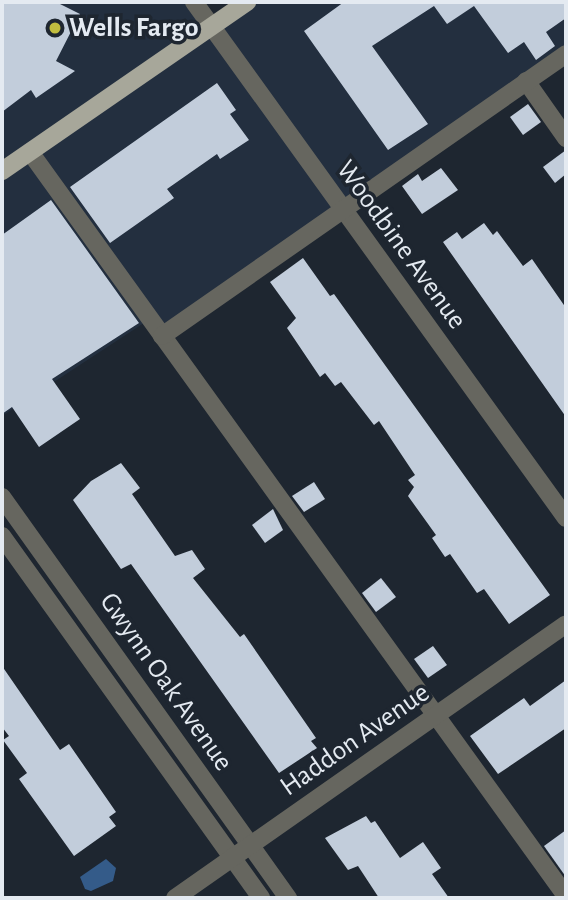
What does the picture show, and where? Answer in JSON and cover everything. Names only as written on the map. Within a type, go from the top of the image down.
[{"type":"main road","points":[[2,172],[247,2]]},
{"type":"street","name":"Woodbine Avenue","points":[[194,2],[566,518]]},
{"type":"street","points":[[162,335],[341,206],[566,54]]},
{"type":"street","points":[[527,81],[566,138]]},
{"type":"street","points":[[30,152],[566,896]]},
{"type":"street","name":"Gwynn Oak Avenue","points":[[2,496],[288,898]]},
{"type":"street","name":"Gwynn Oak Avenue","points":[[2,536],[261,898]]},
{"type":"street","name":"Haddon Avenue","points":[[175,898],[566,624]]},
{"type":"shaded area","points":[[2,2],[197,2],[216,25],[249,2],[566,2],[566,51],[163,337],[150,319],[2,416]]},
{"type":"water","points":[[106,859],[116,868],[113,881],[91,891],[85,889],[80,877]]},
{"type":"building","points":[[2,2],[56,2],[80,14],[56,61],[75,71],[36,98],[31,90],[2,112]]},
{"type":"building","points":[[344,2],[566,2],[566,18],[546,32],[555,46],[536,60],[524,42],[508,53],[474,6],[447,24],[434,6],[372,46],[428,124],[388,150],[304,31]]},
{"type":"building","points":[[217,83],[236,110],[230,114],[249,140],[220,159],[217,154],[167,189],[174,198],[110,243],[70,187]]},
{"type":"building","points":[[528,104],[541,122],[523,135],[510,117]]},
{"type":"building","points":[[566,150],[566,174],[555,183],[543,167]]},
{"type":"building","points":[[441,168],[458,190],[422,214],[402,186],[418,174],[422,181]]},
{"type":"building","points":[[51,200],[139,323],[52,379],[80,419],[39,447],[12,407],[2,414],[2,235]]},
{"type":"building","points":[[484,223],[493,235],[497,231],[523,266],[532,259],[566,308],[566,417],[443,242],[457,232],[462,239]]},
{"type":"building","points":[[303,258],[330,296],[334,294],[550,595],[509,624],[484,589],[477,593],[450,554],[445,557],[432,538],[436,535],[408,496],[414,487],[408,480],[415,475],[379,421],[374,425],[341,382],[335,386],[325,373],[320,377],[287,328],[296,318],[270,282]]},
{"type":"building","points":[[121,463],[140,488],[132,494],[175,556],[192,550],[205,569],[193,578],[240,637],[244,634],[316,738],[311,741],[317,748],[279,773],[131,564],[121,569],[73,500],[91,481]]},
{"type":"building","points":[[314,482],[325,499],[304,512],[292,496]]},
{"type":"building","points":[[273,509],[283,530],[265,543],[252,525]]},
{"type":"building","points":[[381,578],[396,597],[376,612],[362,593]]},
{"type":"building","points":[[433,646],[447,665],[428,678],[414,659]]},
{"type":"building","points":[[2,666],[60,750],[69,744],[116,812],[109,817],[116,826],[74,856],[19,779],[27,773],[3,740],[9,736],[2,727]]},
{"type":"building","points":[[566,680],[566,728],[498,774],[470,736],[524,698],[530,706]]},
{"type":"building","points":[[366,816],[371,823],[375,821],[400,858],[423,842],[441,868],[432,874],[449,898],[379,898],[358,866],[348,870],[325,838]]},
{"type":"building","points":[[566,830],[566,877],[544,846]]},
{"type":"place","name":"Wells Fargo","points":[[55,28]]}]
